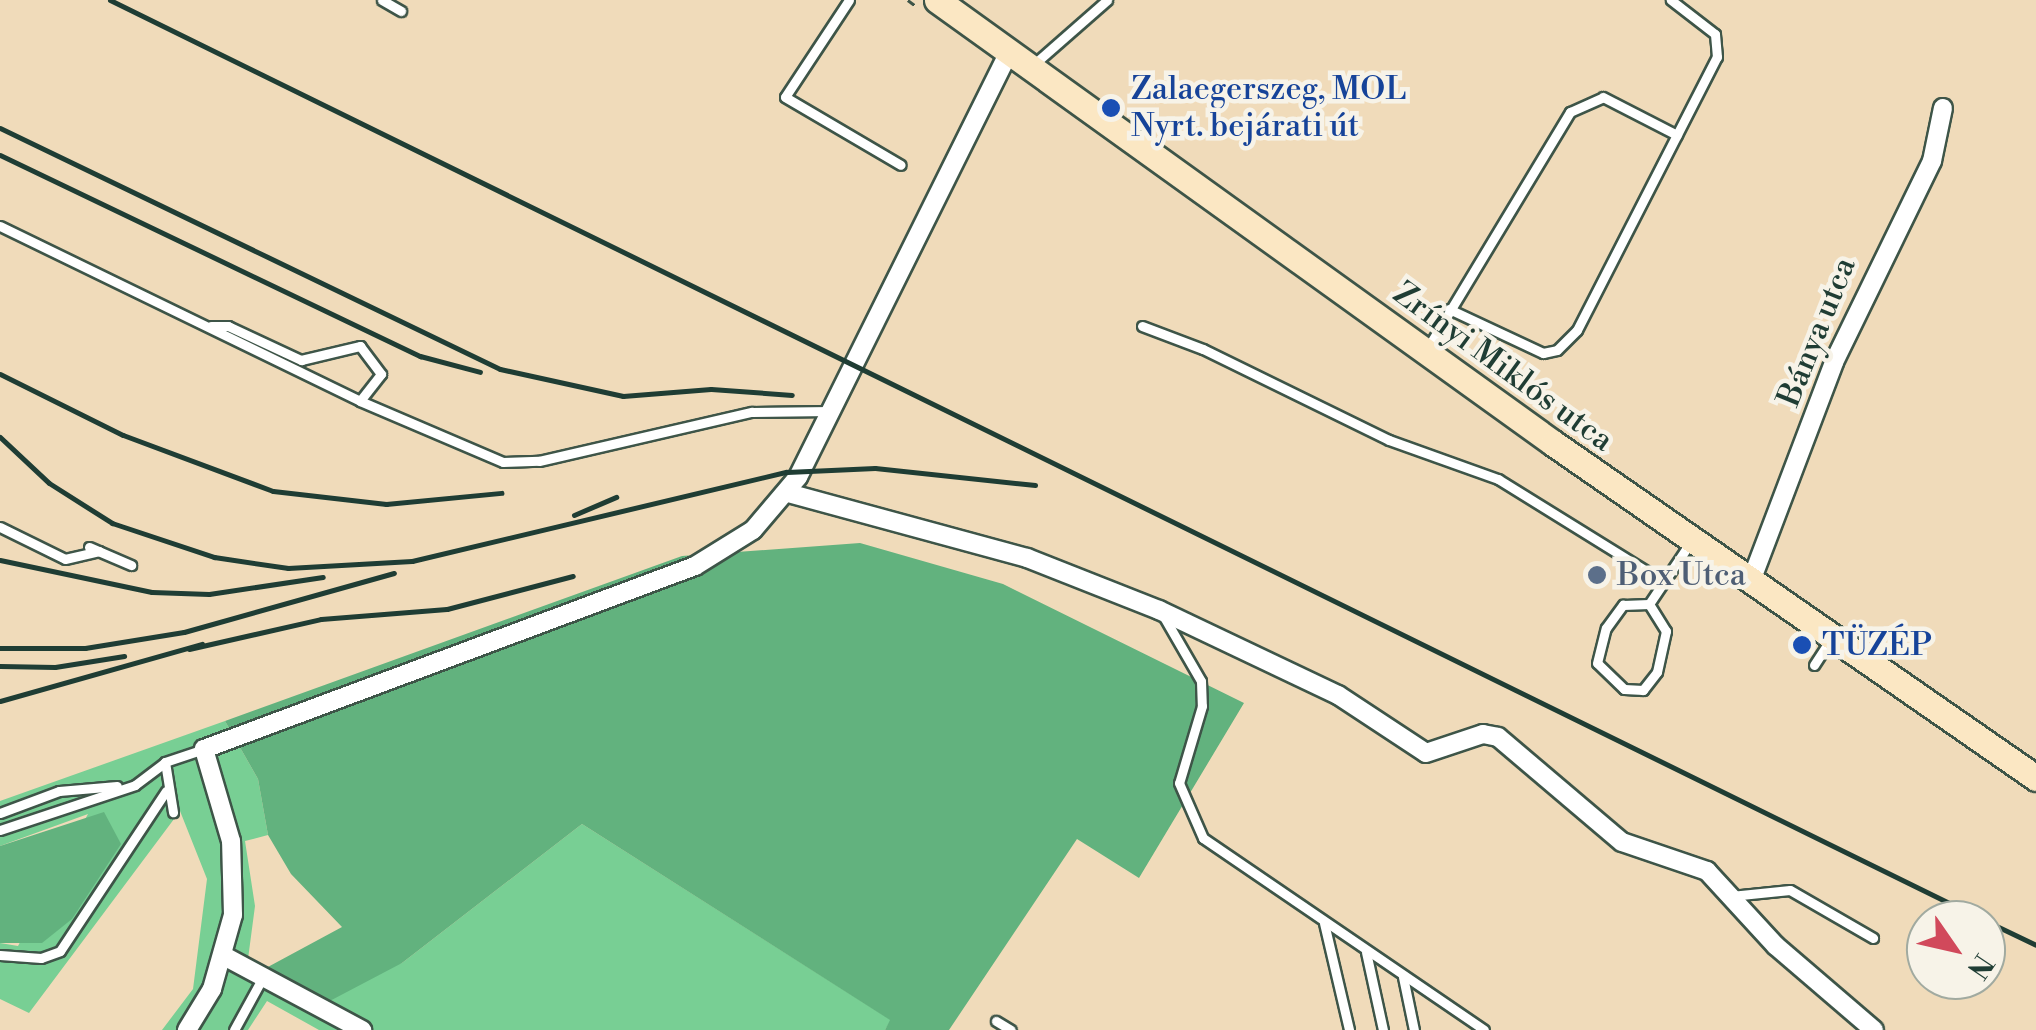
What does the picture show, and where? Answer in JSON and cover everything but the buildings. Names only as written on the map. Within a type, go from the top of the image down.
[{"type":"main road","name":"Zrínyi Miklós utca","points":[[937,0],[1425,352],[2036,778]]},
{"type":"street","points":[[188,1030],[224,956],[235,876],[204,749],[696,566],[753,530],[788,493],[1019,60]]},
{"type":"street","name":"Bánya utca","points":[[1751,581],[1834,362],[1881,254],[1932,161],[1943,108]]},
{"type":"street","points":[[788,493],[1028,558],[1159,610],[1338,695],[1426,753],[1484,734],[1498,737],[1622,842],[1700,866],[1776,946],[1874,1030]]},
{"type":"street","points":[[224,956],[362,1030]]},
{"type":"lane","points":[[382,0],[400,11]]},
{"type":"lane","points":[[850,0],[784,97],[900,165]]},
{"type":"lane","points":[[1019,60],[1107,0]]},
{"type":"lane","points":[[1449,310],[1530,350],[1557,350],[1577,330],[1719,45],[1708,26],[1671,0]]},
{"type":"lane","points":[[1425,352],[1570,112],[1603,97],[1677,135]]},
{"type":"lane","points":[[0,226],[477,455],[521,464],[752,412],[831,411]]},
{"type":"lane","points":[[208,326],[228,326],[301,360],[360,346],[381,374],[360,401]]},
{"type":"lane","points":[[1142,326],[1389,440],[1498,479],[1664,582]]},
{"type":"lane","points":[[0,527],[65,559],[94,549],[130,565]]},
{"type":"lane","points":[[1650,604],[1691,540]]},
{"type":"lane","points":[[1650,604],[1664,621],[1666,640],[1653,680],[1632,691],[1606,678],[1596,654],[1623,605],[1650,604]]},
{"type":"lane","points":[[1159,610],[1201,680],[1202,706],[1179,783],[1186,812],[1203,838],[1484,1030]]},
{"type":"lane","points":[[1814,665],[1832,638]]},
{"type":"lane","points":[[0,830],[134,784],[165,762],[204,749]]},
{"type":"lane","points":[[165,762],[166,791],[173,812]]},
{"type":"lane","points":[[0,813],[59,791],[134,784]]},
{"type":"lane","points":[[0,955],[40,958],[60,951],[166,791]]},
{"type":"lane","points":[[1732,896],[1790,890],[1873,938]]},
{"type":"lane","points":[[1324,923],[1349,1030]]},
{"type":"lane","points":[[1366,952],[1384,1030]]},
{"type":"lane","points":[[234,1030],[264,975]]},
{"type":"lane","points":[[1403,977],[1414,1030]]},
{"type":"lane","points":[[996,1021],[1011,1030]]},
{"type":"green space","points":[[860,543],[1003,584],[1244,703],[1139,878],[1077,839],[949,1030],[885,1030],[890,1020],[582,824],[402,963],[324,1004],[266,968],[342,927],[291,874],[268,835],[258,779],[225,721],[682,556]]},
{"type":"green space","points":[[225,721],[258,779],[268,835],[245,841],[255,906],[248,959],[291,987],[402,963],[582,824],[891,1020],[885,1030],[319,1030],[267,1001],[248,1030],[162,1030],[193,989],[207,879],[180,811],[29,1013],[0,999],[0,943],[18,946],[88,814],[0,846],[0,801]]},
{"type":"green space","points":[[104,812],[121,844],[72,919],[42,943],[0,943],[0,846]]},
{"type":"railway","points":[[110,0],[1943,900]]},
{"type":"railway","points":[[0,128],[500,369],[623,396],[711,389],[792,395]]},
{"type":"railway","points":[[0,155],[420,356],[480,372]]},
{"type":"railway","points":[[0,374],[123,435],[273,491],[386,504],[501,493]]},
{"type":"railway","points":[[0,437],[49,483],[112,523],[214,557],[288,568],[412,561],[787,472],[875,468],[1035,485]]},
{"type":"railway","points":[[574,515],[616,497]]},
{"type":"railway","points":[[0,560],[152,592],[209,594],[323,577]]},
{"type":"railway","points":[[0,648],[85,648],[184,632],[394,573]]},
{"type":"railway","points":[[189,649],[321,619],[447,609],[573,576]]},
{"type":"railway","points":[[0,701],[202,644]]},
{"type":"railway","points":[[0,666],[55,667],[124,656]]},
{"type":"railway","points":[[2006,931],[2036,945]]},
{"type":"place","name":"Zalaegerszeg, MOL Nyrt. bejárati út","points":[[1111,108]]},
{"type":"place","name":"Box Utca","points":[[1597,575]]},
{"type":"place","name":"TÜZÉP","points":[[1802,645]]}]
